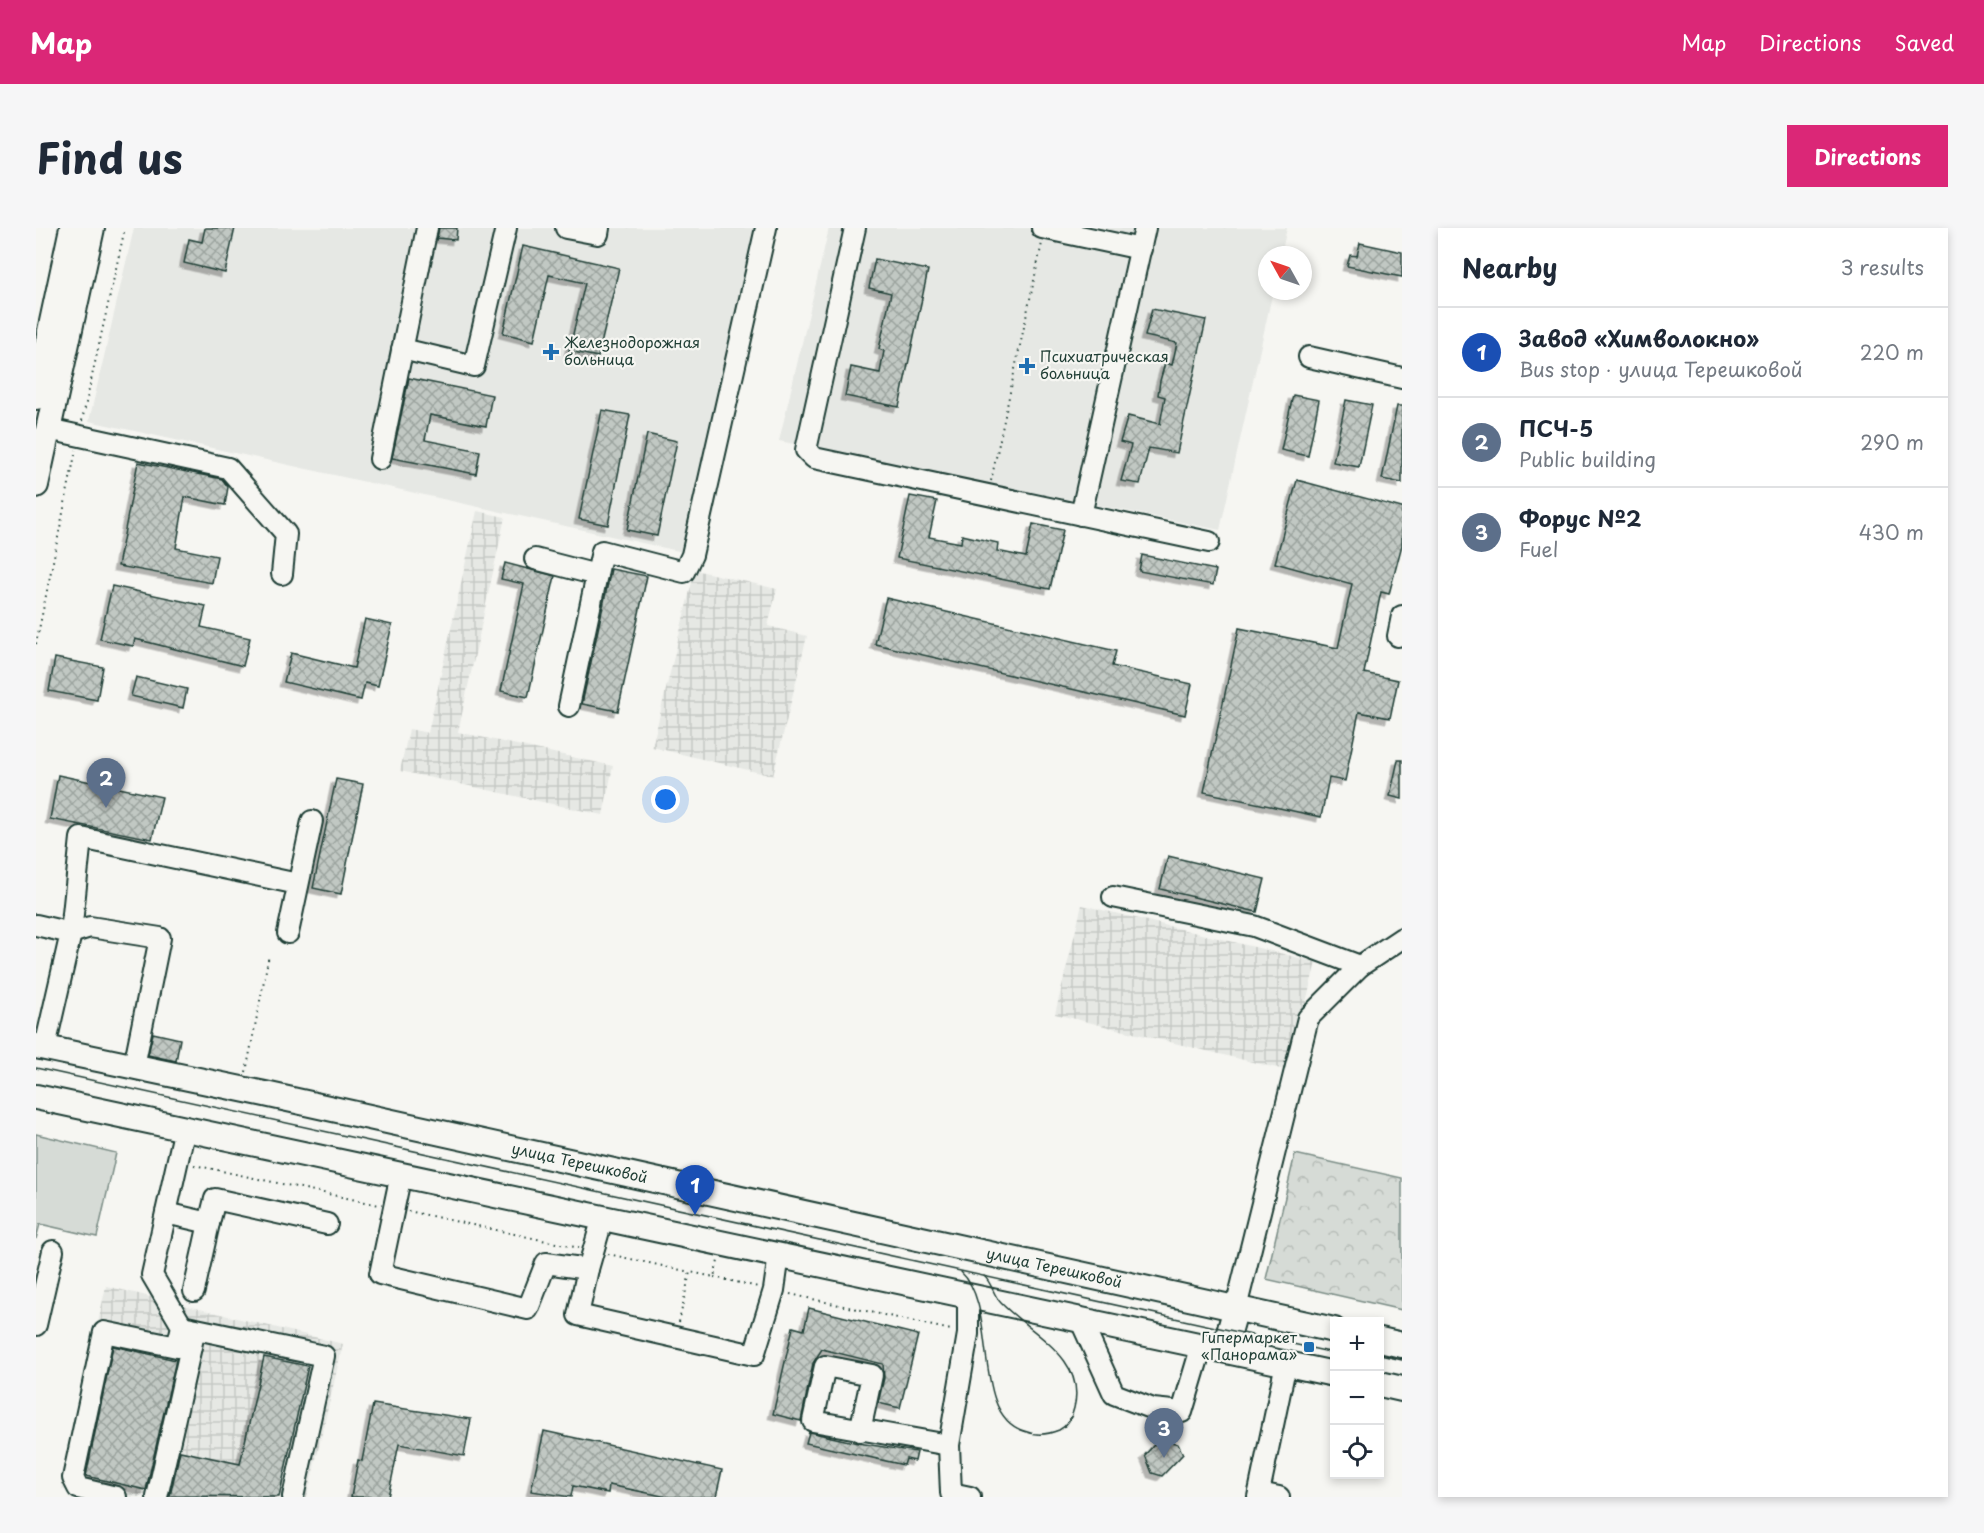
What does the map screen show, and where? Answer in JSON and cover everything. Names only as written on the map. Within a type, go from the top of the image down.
[{"type":"main road","points":[[36,397],[72,228]]},
{"type":"main road","points":[[36,485],[92,228]]},
{"type":"main road","name":"улица Терешковой","points":[[40,1047],[243,1089],[1330,1329]]},
{"type":"main road","points":[[36,1096],[1330,1373]]},
{"type":"main road","points":[[1213,1347],[1236,1308]]},
{"type":"main road","points":[[1384,1341],[1402,1345]]},
{"type":"main road","points":[[1384,1385],[1402,1389]]},
{"type":"street","points":[[380,459],[427,228]]},
{"type":"street","points":[[402,349],[474,366],[506,228]]},
{"type":"street","points":[[566,228],[598,234],[599,228]]},
{"type":"street","points":[[569,706],[602,551],[684,572],[692,555],[766,228]]},
{"type":"street","points":[[855,228],[806,450],[814,458],[1209,542]]},
{"type":"street","points":[[1043,228],[1141,249]]},
{"type":"street","points":[[1081,515],[1145,228]]},
{"type":"street","points":[[1309,357],[1402,378]]},
{"type":"street","points":[[48,429],[228,468],[286,534],[282,574]]},
{"type":"street","points":[[535,560],[597,575]]},
{"type":"street","points":[[1398,636],[1402,616]]},
{"type":"street","points":[[288,933],[312,821]]},
{"type":"street","points":[[40,1047],[70,933],[81,838],[298,885]]},
{"type":"street","points":[[1113,897],[1254,926],[1360,966]]},
{"type":"street","points":[[36,925],[70,933],[90,927],[160,938],[134,1066]]},
{"type":"street","points":[[1236,1308],[1308,1018],[1360,966],[1402,938]]},
{"type":"street","points":[[185,1128],[152,1275],[188,1327],[324,1356],[293,1497]]},
{"type":"street","points":[[401,1174],[380,1274],[528,1309],[546,1263],[590,1260]]},
{"type":"street","points":[[194,1291],[215,1199],[327,1224]]},
{"type":"street","points":[[166,1213],[210,1223]]},
{"type":"street","points":[[603,1217],[590,1260],[578,1315],[754,1355],[774,1290],[779,1255]]},
{"type":"street","points":[[36,1325],[53,1251]]},
{"type":"street","points":[[968,1295],[968,1334],[949,1445],[951,1493],[970,1497]]},
{"type":"street","points":[[1080,1319],[1114,1394],[1153,1409],[1182,1412],[1213,1347]]},
{"type":"street","points":[[116,1497],[78,1488],[73,1481],[104,1332],[177,1347],[188,1327]]},
{"type":"street","points":[[157,1497],[188,1327]]},
{"type":"street","points":[[1279,1497],[1259,1495],[1286,1363]]},
{"type":"street","points":[[860,1431],[949,1445]]},
{"type":"path","points":[[988,495],[1043,228]]},
{"type":"path","points":[[243,1089],[269,955]]},
{"type":"path","points":[[178,1162],[394,1208],[590,1260],[690,1272],[968,1334]]},
{"type":"path","points":[[714,1277],[718,1258]]},
{"type":"path","points":[[675,1336],[690,1272]]},
{"type":"shaded area","name":"Железнодорожная больница","points":[[134,228],[756,228],[683,552],[89,421]]},
{"type":"shaded area","name":"Психиатрическая больница","points":[[829,228],[1287,228],[1283,246],[1258,246],[1258,300],[1271,300],[1220,530],[779,441]]},
{"type":"shaded area","points":[[477,511],[505,517],[458,732],[613,766],[603,815],[400,771],[409,729],[428,733]]},
{"type":"shaded area","points":[[695,570],[777,589],[768,626],[807,636],[773,776],[652,747]]},
{"type":"shaded area","points":[[1082,905],[1316,962],[1289,1071],[1055,1014]]},
{"type":"shaded area","points":[[106,1286],[343,1344],[307,1497],[97,1497],[62,1489]]},
{"type":"green space","points":[[36,1134],[116,1153],[97,1237],[40,1224],[36,1239]]},
{"type":"green space","points":[[1295,1154],[1402,1178],[1402,1310],[1266,1279]]},
{"type":"building","points":[[205,228],[235,228],[225,273],[184,263],[189,239],[202,242]]},
{"type":"building","points":[[439,228],[457,228],[456,240],[437,238]]},
{"type":"building","points":[[1360,243],[1402,252],[1402,277],[1347,266],[1350,255],[1357,256]]},
{"type":"building","points":[[523,246],[619,268],[598,357],[569,351],[585,283],[549,275],[534,341],[503,333]]},
{"type":"building","points":[[875,259],[928,270],[899,407],[845,396],[851,367],[880,373],[884,351],[879,349],[891,293],[869,288]]},
{"type":"building","points":[[1152,309],[1206,320],[1177,453],[1149,448],[1140,484],[1121,481],[1131,445],[1120,442],[1128,416],[1160,424],[1165,397],[1158,395],[1160,381],[1165,363],[1172,365],[1177,343],[1145,336]]},
{"type":"building","points":[[409,378],[492,395],[486,426],[430,415],[425,440],[480,451],[476,474],[392,458]]},
{"type":"building","points":[[1293,395],[1319,400],[1308,456],[1281,450]]},
{"type":"building","points":[[1346,400],[1372,405],[1359,467],[1333,462]]},
{"type":"building","points":[[1397,406],[1402,406],[1402,483],[1382,479]]},
{"type":"building","points":[[602,410],[630,415],[608,525],[579,519]]},
{"type":"building","points":[[647,434],[677,441],[657,536],[627,530]]},
{"type":"building","points":[[138,462],[222,479],[228,487],[225,505],[185,497],[176,548],[217,556],[212,583],[118,566]]},
{"type":"building","points":[[1297,480],[1402,508],[1402,545],[1389,594],[1381,592],[1364,673],[1398,680],[1390,718],[1359,712],[1345,781],[1329,778],[1321,817],[1204,792],[1239,628],[1338,648],[1352,584],[1275,563]]},
{"type":"building","points":[[910,496],[937,501],[929,537],[961,543],[962,535],[998,543],[997,551],[1026,557],[1033,524],[1063,530],[1050,589],[897,558]]},
{"type":"building","points":[[1142,555],[1216,570],[1213,585],[1139,571]]},
{"type":"building","points":[[505,563],[555,576],[528,697],[501,691],[524,584],[501,579]]},
{"type":"building","points":[[611,569],[647,576],[618,711],[582,704]]},
{"type":"building","points":[[112,586],[206,606],[201,627],[250,638],[243,666],[135,639],[133,646],[100,639]]},
{"type":"building","points":[[886,598],[1116,651],[1112,666],[1192,684],[1185,715],[875,644]]},
{"type":"building","points":[[365,619],[392,625],[378,686],[365,683],[361,700],[284,682],[291,653],[354,668]]},
{"type":"building","points":[[55,658],[103,667],[97,700],[49,691]]},
{"type":"building","points":[[136,677],[187,689],[183,708],[131,696]]},
{"type":"building","points":[[1398,760],[1402,760],[1402,799],[1390,796]]},
{"type":"building","points":[[58,775],[162,797],[152,839],[50,819]]},
{"type":"building","points":[[336,779],[363,784],[341,894],[313,888]]},
{"type":"building","points":[[1168,856],[1265,879],[1257,912],[1160,889]]},
{"type":"building","points":[[153,1033],[180,1039],[176,1061],[148,1055]]},
{"type":"building","points":[[809,1308],[918,1335],[900,1408],[878,1403],[884,1378],[883,1364],[822,1349],[813,1363],[801,1421],[773,1414],[793,1327],[804,1330]]},
{"type":"building","points":[[113,1346],[176,1360],[146,1490],[86,1476]]},
{"type":"building","points":[[264,1357],[308,1366],[279,1497],[170,1496],[180,1451],[240,1464]]},
{"type":"building","points":[[373,1404],[471,1419],[464,1456],[399,1444],[388,1497],[351,1497],[358,1460],[362,1461]]},
{"type":"building","points":[[544,1431],[722,1470],[716,1497],[667,1497],[609,1485],[608,1493],[573,1486],[571,1497],[531,1491]]},
{"type":"building","points":[[809,1432],[858,1443],[917,1452],[915,1461],[906,1459],[904,1465],[806,1443]]},
{"type":"building","points":[[1160,1438],[1178,1444],[1183,1454],[1162,1476],[1152,1473],[1145,1455]]},
{"type":"tram line","points":[[36,1068],[1330,1352]]},
{"type":"tram line","points":[[961,1272],[972,1288],[979,1309],[990,1382],[997,1404],[1007,1421],[1033,1434],[1059,1430],[1069,1421],[1074,1408],[1076,1390],[1072,1375],[1065,1361],[1054,1348],[1001,1303],[984,1276]]},
{"type":"tram line","points":[[1384,1356],[1402,1360]]},
{"type":"place","name":"Железнодорожная больница","points":[[551,352]]},
{"type":"place","name":"Психиатрическая больница","points":[[1027,366]]},
{"type":"place","name":"ПСЧ-5","points":[[106,808]]},
{"type":"place","name":"Завод «Химволокно»","points":[[695,1215]]},
{"type":"place","name":"Гипермаркет «Панорама»","points":[[1309,1347]]},
{"type":"place","name":"Форус №2","points":[[1164,1458]]}]
